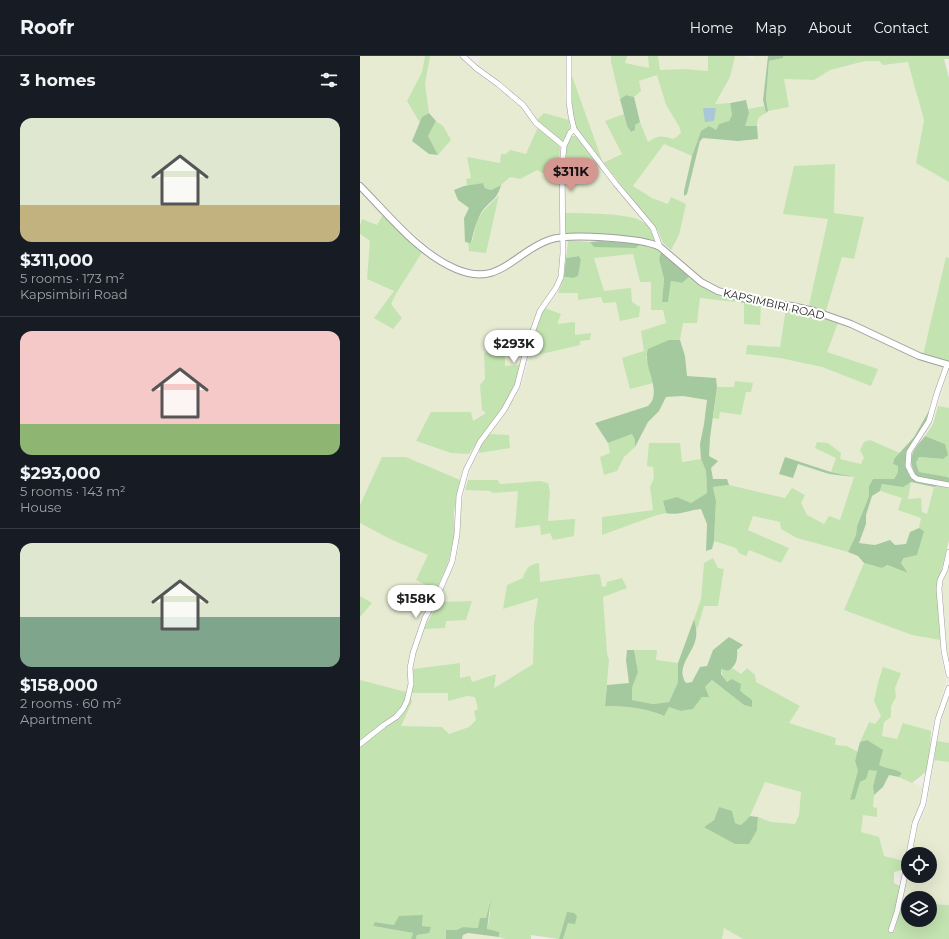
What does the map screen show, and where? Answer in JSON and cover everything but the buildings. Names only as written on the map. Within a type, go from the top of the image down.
[{"type":"street","points":[[463,56],[523,105],[536,123],[564,146]]},
{"type":"street","points":[[569,56],[569,102],[574,129],[616,184],[653,228],[660,247]]},
{"type":"street","points":[[360,744],[396,717],[403,709],[407,701],[411,684],[410,668],[413,653],[425,618],[438,594],[452,562],[459,496],[466,470],[480,442],[504,410],[517,386],[527,347],[540,311],[556,288],[561,277],[563,237],[562,167],[564,146],[570,133],[574,129]]},
{"type":"street","name":"KAPSIMBIRI ROAD","points":[[360,186],[403,231],[436,258],[456,269],[482,274],[494,272],[504,268],[540,244],[549,240],[563,237],[636,240],[655,244],[660,247],[701,282],[718,291],[750,300],[792,306],[814,311],[851,324],[919,356],[948,365]]},
{"type":"street","points":[[948,365],[937,393],[929,421],[910,450],[908,463],[913,476],[917,479],[949,485]]},
{"type":"street","points":[[949,552],[945,570],[940,580],[939,589],[944,651],[949,675]]},
{"type":"street","points":[[910,847],[915,823],[924,804],[938,719],[949,688]]},
{"type":"street","points":[[891,930],[897,912],[903,883]]},
{"type":"green space","points":[[360,56],[425,56],[422,72],[407,101],[420,123],[413,141],[443,126],[429,113],[425,83],[430,56],[459,56],[468,66],[519,105],[538,127],[526,154],[500,163],[467,157],[471,178],[466,179],[467,186],[464,186],[458,200],[469,208],[464,218],[465,241],[468,242],[469,251],[486,253],[501,185],[510,177],[520,179],[537,170],[548,176],[554,166],[559,166],[560,232],[545,237],[494,269],[481,271],[458,266],[433,250],[404,226],[360,180]]},
{"type":"green space","points":[[425,56],[430,56],[425,83],[429,113],[422,117],[420,123],[407,101],[422,72]]},
{"type":"green space","points":[[481,56],[567,56],[565,98],[569,120],[544,113],[537,120],[528,106],[506,86],[478,65]]},
{"type":"green space","points":[[572,56],[611,56],[611,62],[624,114],[605,121],[622,154],[603,163],[571,73]]},
{"type":"green space","points":[[611,56],[627,56],[625,63],[649,68],[648,56],[658,56],[660,70],[684,69],[708,71],[708,56],[735,56],[730,77],[715,104],[730,103],[732,115],[729,121],[719,124],[716,130],[701,131],[692,156],[664,144],[633,186],[652,198],[668,204],[671,197],[686,204],[679,235],[671,250],[663,243],[658,231],[604,163],[622,154],[605,121],[624,114],[627,126],[631,132],[635,130],[634,125],[640,122],[648,142],[654,138],[660,137],[672,139],[677,137],[681,132],[666,105],[657,75],[639,81],[641,91],[634,97],[626,95],[620,99],[611,62]]},
{"type":"green space","points":[[627,56],[648,56],[649,68],[625,63]]},
{"type":"green space","points":[[658,56],[708,56],[709,71],[684,69],[660,70]]},
{"type":"green space","points":[[735,56],[753,59],[754,56],[768,56],[763,100],[764,106],[748,109],[746,100],[715,104],[730,77]]},
{"type":"green space","points":[[768,56],[783,56],[783,58],[769,61],[766,99],[768,111],[766,113],[763,100]]},
{"type":"green space","points":[[783,56],[949,56],[949,59],[944,59],[949,78],[949,182],[916,163],[924,120],[908,62],[883,65],[879,61],[865,61],[830,70],[814,80],[784,79],[789,107],[768,111],[766,99],[769,61],[782,58]]},
{"type":"green space","points":[[865,61],[880,61],[883,65],[909,62],[924,120],[916,163],[949,182],[949,258],[946,258],[923,355],[826,311],[842,257],[854,259],[864,217],[834,213],[783,214],[828,219],[809,305],[749,296],[724,290],[704,281],[683,264],[671,250],[679,235],[671,197],[668,204],[652,198],[633,187],[664,143],[678,151],[692,156],[684,191],[687,194],[700,141],[703,138],[738,141],[759,116],[768,111],[789,107],[784,79],[814,80],[830,70]]},
{"type":"green space","points":[[571,73],[602,161],[575,127],[572,111]]},
{"type":"green space","points":[[657,75],[666,105],[681,132],[677,137],[672,139],[664,136],[648,142],[640,122],[634,97],[641,91],[639,81]]},
{"type":"green space","points":[[626,95],[634,97],[640,122],[635,125],[635,130],[631,132],[627,126],[620,99]]},
{"type":"green space","points":[[746,100],[749,113],[745,126],[757,126],[758,139],[738,141],[703,138],[700,141],[687,194],[684,196],[692,156],[701,131],[709,126],[716,130],[719,124],[729,121],[732,115],[730,103]]},
{"type":"green space","points":[[764,106],[766,113],[759,118],[757,121],[757,126],[744,126],[749,113],[748,109]]},
{"type":"green space","points":[[429,113],[436,121],[428,136],[438,155],[429,154],[412,141],[422,117]]},
{"type":"green space","points":[[544,113],[569,120],[570,130],[563,141],[561,141],[537,120]]},
{"type":"green space","points":[[436,121],[443,126],[451,140],[438,155],[428,136]]},
{"type":"green space","points":[[538,127],[560,147],[559,166],[554,166],[552,175],[548,176],[537,170],[520,179],[510,177],[501,185],[491,190],[485,188],[483,183],[467,186],[466,179],[471,178],[467,157],[500,163],[501,154],[506,154],[510,150],[526,154]]},
{"type":"green space","points":[[572,136],[576,136],[599,165],[565,165],[566,145]]},
{"type":"green space","points":[[835,164],[834,213],[864,217],[854,259],[842,257],[826,311],[809,305],[828,219],[783,214],[794,166]]},
{"type":"green space","points":[[565,165],[599,165],[642,221],[627,217],[598,213],[565,213]]},
{"type":"green space","points":[[483,183],[485,188],[491,190],[501,185],[496,197],[483,210],[471,243],[465,242],[464,218],[469,208],[458,200],[454,190],[464,186]]},
{"type":"green space","points":[[360,192],[383,215],[377,225],[362,219],[360,225]]},
{"type":"green space","points":[[499,195],[486,253],[469,251],[468,242],[472,242],[477,220],[484,210]]},
{"type":"green space","points":[[565,213],[618,215],[637,219],[647,226],[655,241],[632,237],[565,234]]},
{"type":"green space","points":[[383,215],[423,251],[391,304],[402,318],[393,329],[374,318],[394,291],[367,279],[370,241],[360,234],[362,219],[377,225]]},
{"type":"green space","points":[[360,234],[370,241],[367,279],[394,291],[391,304],[423,251],[455,272],[470,277],[497,276],[548,243],[561,240],[558,277],[553,289],[539,306],[530,328],[520,365],[505,366],[484,353],[486,412],[473,421],[422,429],[416,441],[451,453],[469,454],[460,480],[406,457],[382,457],[360,505]]},
{"type":"green space","points":[[568,240],[590,242],[595,247],[637,244],[654,248],[661,252],[659,259],[664,279],[662,302],[668,302],[671,281],[682,283],[689,277],[701,285],[761,304],[760,325],[744,324],[744,303],[700,298],[697,323],[683,323],[680,340],[669,340],[646,356],[653,383],[630,389],[622,358],[644,351],[641,331],[666,323],[663,310],[651,310],[651,282],[640,282],[633,254],[594,258],[604,291],[631,288],[632,302],[640,307],[639,317],[620,321],[616,302],[603,303],[601,297],[578,300],[578,293],[558,293],[564,277],[573,278],[578,276],[581,260],[579,256],[566,258]]},
{"type":"green space","points":[[601,241],[640,244],[636,248],[594,247],[590,242]]},
{"type":"green space","points":[[661,252],[671,258],[689,277],[682,283],[671,281],[668,302],[662,302],[664,279],[659,259]]},
{"type":"green space","points":[[633,254],[640,282],[651,282],[663,310],[666,323],[641,331],[644,351],[630,389],[653,383],[653,398],[648,406],[595,423],[608,443],[610,453],[600,457],[604,475],[617,471],[624,457],[635,447],[648,422],[659,411],[666,397],[683,396],[707,400],[700,444],[701,459],[647,466],[653,466],[654,478],[650,487],[653,510],[602,517],[602,535],[657,515],[666,513],[675,515],[701,509],[707,524],[706,550],[712,548],[714,541],[736,548],[746,555],[748,550],[781,563],[789,548],[748,530],[753,516],[780,522],[797,538],[858,556],[864,563],[844,610],[912,635],[940,640],[940,650],[946,682],[931,731],[903,723],[897,739],[882,736],[884,722],[891,717],[891,706],[896,697],[895,688],[901,673],[883,667],[881,716],[875,724],[868,722],[860,742],[858,752],[847,746],[835,745],[836,738],[789,723],[800,706],[756,682],[746,668],[741,674],[732,668],[738,660],[737,650],[714,650],[707,666],[700,668],[692,682],[686,683],[683,678],[684,664],[696,640],[697,630],[704,606],[718,606],[724,569],[704,563],[701,599],[678,663],[656,660],[656,650],[627,650],[626,660],[629,683],[607,685],[609,660],[607,653],[603,597],[627,588],[622,578],[602,587],[596,574],[540,583],[539,564],[526,570],[523,578],[507,585],[504,609],[538,598],[534,624],[533,664],[493,688],[459,678],[459,663],[413,669],[412,663],[424,629],[445,628],[446,621],[466,620],[472,601],[438,602],[455,565],[459,547],[460,514],[465,490],[490,491],[493,493],[518,490],[548,521],[550,492],[540,481],[500,484],[498,480],[468,480],[472,466],[479,453],[509,448],[488,434],[515,398],[523,382],[529,357],[580,345],[580,341],[590,340],[591,333],[575,335],[556,324],[561,314],[545,308],[558,293],[578,293],[578,300],[602,297],[616,302],[639,317],[604,291],[594,258]]},
{"type":"green space","points":[[579,256],[581,260],[578,276],[573,278],[564,277],[566,258]]},
{"type":"green space","points":[[946,257],[949,258],[949,362],[923,355]]},
{"type":"green space","points":[[700,298],[744,303],[744,324],[761,304],[786,308],[780,347],[747,345],[746,354],[780,358],[822,367],[871,386],[878,369],[827,352],[838,323],[917,358],[944,367],[934,392],[930,409],[914,437],[900,453],[870,440],[864,442],[864,458],[861,464],[839,459],[815,448],[836,458],[831,472],[785,457],[798,464],[829,474],[854,477],[840,520],[824,524],[807,515],[793,488],[786,498],[729,485],[727,479],[713,479],[709,456],[713,418],[719,418],[720,412],[741,415],[735,381],[734,387],[717,387],[716,378],[687,376],[685,356],[680,340],[683,323],[697,323]]},
{"type":"green space","points":[[545,308],[561,314],[557,324],[575,322],[575,335],[591,333],[590,340],[580,341],[580,345],[529,357],[539,319]]},
{"type":"green space","points":[[786,308],[810,313],[838,323],[827,352],[878,369],[871,386],[822,367],[780,358],[746,354],[747,345],[780,347]]},
{"type":"green space","points":[[669,340],[680,340],[685,356],[687,376],[716,378],[717,387],[709,456],[718,461],[711,468],[713,479],[727,479],[729,485],[713,487],[716,501],[714,541],[712,549],[706,551],[707,524],[701,509],[670,514],[666,513],[663,501],[677,497],[691,503],[707,493],[706,471],[701,459],[700,444],[707,400],[683,396],[666,397],[659,411],[648,422],[635,447],[635,440],[632,434],[608,443],[595,423],[649,405],[653,399],[654,392],[647,361],[648,349]]},
{"type":"green space","points":[[505,348],[505,366],[520,365],[515,384],[503,407],[469,454],[451,453],[416,441],[431,412],[471,412],[473,421],[486,413],[482,410],[480,385],[485,379],[484,353]]},
{"type":"green space","points":[[949,369],[949,408],[938,406]]},
{"type":"green space","points":[[735,381],[753,383],[751,392],[746,392],[741,415],[720,412],[719,419],[713,418],[717,387],[734,387]]},
{"type":"green space","points":[[938,406],[949,408],[949,478],[919,472],[916,463],[919,457],[942,459],[945,444],[925,436],[933,424]]},
{"type":"green space","points":[[930,409],[920,434],[907,453],[906,466],[909,474],[914,480],[922,483],[938,485],[934,487],[911,482],[903,487],[882,484],[880,491],[872,496],[866,515],[866,524],[859,543],[875,545],[890,540],[895,545],[906,544],[910,532],[919,528],[924,531],[917,555],[904,558],[901,563],[908,573],[887,565],[882,568],[864,563],[858,556],[848,552],[856,535],[857,526],[869,496],[869,486],[873,479],[894,479],[898,472],[898,466],[893,464],[894,459],[914,437]]},
{"type":"green space","points":[[488,434],[509,435],[510,448],[479,453],[480,447]]},
{"type":"green space","points":[[632,434],[635,440],[635,447],[624,457],[617,471],[604,475],[600,457],[610,453],[608,443]]},
{"type":"green space","points":[[925,436],[945,444],[948,455],[943,459],[919,457],[916,463],[919,472],[947,477],[949,478],[949,483],[924,479],[916,475],[911,464],[911,459],[916,447]]},
{"type":"green space","points":[[870,440],[900,453],[894,459],[893,464],[898,466],[898,472],[894,479],[873,479],[869,486],[869,496],[857,526],[856,535],[848,552],[797,538],[781,529],[780,522],[753,516],[748,530],[789,548],[781,563],[749,550],[746,556],[739,553],[736,548],[714,541],[716,501],[713,487],[729,485],[785,498],[792,488],[805,495],[801,503],[807,515],[824,524],[829,516],[840,520],[854,477],[831,472],[836,458],[815,448],[817,442],[828,443],[841,453],[840,459],[861,464],[864,458],[860,450],[864,442]]},
{"type":"green space","points":[[649,443],[680,443],[682,462],[701,459],[706,471],[707,493],[691,503],[677,497],[663,502],[666,513],[602,535],[602,517],[653,510],[650,487],[654,478],[653,467],[647,466]]},
{"type":"green space","points":[[382,457],[406,457],[460,480],[454,511],[454,539],[448,563],[436,590],[416,580],[428,555],[390,539],[360,523],[360,505]]},
{"type":"green space","points":[[785,457],[831,472],[854,477],[829,474],[798,464],[793,478],[779,474]]},
{"type":"green space","points":[[468,480],[498,480],[500,484],[540,481],[548,483],[550,492],[548,521],[575,519],[574,536],[553,540],[550,533],[541,535],[540,525],[515,528],[518,491],[493,493],[490,491],[465,490]]},
{"type":"green space","points":[[911,482],[934,487],[927,514],[922,512],[908,499]]},
{"type":"green space","points":[[911,482],[908,499],[921,498],[922,512],[927,514],[934,487],[938,485],[949,487],[949,540],[937,587],[940,640],[912,635],[844,610],[864,563],[882,568],[886,565],[908,573],[901,563],[924,531],[919,528],[921,518],[898,510],[902,498],[880,491],[882,484],[903,486]]},
{"type":"green space","points":[[880,491],[902,498],[921,518],[919,528],[910,532],[906,544],[895,545],[890,540],[875,545],[859,543],[866,524],[866,515],[872,496]]},
{"type":"green space","points":[[360,523],[390,539],[429,555],[416,580],[436,590],[425,611],[407,666],[410,693],[360,680],[360,617],[371,603],[360,596]]},
{"type":"green space","points":[[713,558],[718,568],[724,569],[718,606],[704,606],[697,630],[694,619],[701,599],[704,563]]},
{"type":"green space","points":[[539,563],[540,582],[596,574],[600,575],[602,587],[606,586],[607,582],[622,578],[627,588],[603,597],[607,653],[609,660],[605,706],[635,708],[663,716],[669,706],[681,711],[693,709],[702,697],[705,687],[712,680],[744,705],[752,700],[728,683],[722,674],[721,669],[728,671],[732,668],[741,674],[747,668],[755,675],[756,682],[800,706],[789,723],[836,738],[835,745],[847,746],[858,752],[855,761],[858,771],[855,799],[860,782],[866,779],[869,769],[877,771],[873,786],[873,807],[877,808],[877,817],[863,815],[861,832],[879,837],[884,856],[901,860],[901,870],[894,872],[894,883],[900,886],[897,904],[889,932],[894,932],[901,907],[901,927],[937,927],[937,904],[949,905],[949,939],[743,939],[724,928],[722,939],[563,939],[568,923],[567,913],[559,939],[531,935],[531,939],[505,939],[499,937],[499,932],[487,930],[490,914],[490,900],[486,918],[478,928],[463,927],[456,930],[446,930],[446,939],[416,939],[417,935],[431,928],[422,926],[423,915],[394,925],[375,922],[373,926],[413,933],[411,939],[360,939],[360,680],[410,693],[414,680],[413,669],[460,663],[460,678],[470,676],[472,682],[496,674],[494,688],[533,664],[534,624],[538,598],[503,609],[507,585],[523,578],[525,572],[530,566]],"holes":[[[410,693],[448,693],[448,701],[467,696],[475,697],[478,709],[474,711],[476,720],[469,727],[449,734],[442,727],[401,726],[412,702]],[[765,782],[801,792],[799,815],[795,824],[771,822],[758,817],[757,830],[704,827],[714,820],[719,807],[735,823],[741,825],[750,816]]]},
{"type":"green space","points":[[949,567],[949,662],[942,586]]},
{"type":"green space","points":[[360,596],[372,603],[360,617]]},
{"type":"green space","points":[[472,601],[466,620],[446,621],[445,628],[424,629],[438,602]]},
{"type":"green space","points":[[694,619],[696,638],[682,671],[686,683],[692,682],[700,667],[707,666],[713,650],[729,637],[743,645],[737,650],[737,660],[735,665],[728,671],[721,669],[721,674],[727,682],[732,679],[741,684],[740,691],[752,700],[752,707],[744,705],[712,680],[705,687],[709,697],[702,697],[693,709],[681,711],[669,707],[664,716],[635,708],[605,706],[607,685],[629,683],[626,660],[627,650],[634,650],[638,672],[632,688],[632,700],[653,704],[669,702],[678,682],[678,663]]},
{"type":"green space","points":[[634,650],[657,650],[656,660],[678,663],[678,682],[669,702],[653,704],[632,700],[632,688],[638,672]]},
{"type":"green space","points":[[883,667],[901,673],[895,688],[896,697],[891,706],[891,717],[884,722],[882,736],[897,739],[903,723],[931,731],[930,750],[926,772],[912,783],[899,777],[902,773],[899,771],[878,765],[867,740],[860,742],[869,722],[875,724],[881,716],[874,701]]},
{"type":"green space","points":[[410,693],[448,693],[448,701],[467,696],[475,697],[478,709],[474,711],[476,720],[469,727],[449,735],[442,727],[400,726],[412,702]]},
{"type":"green space","points":[[949,698],[949,743],[937,741],[944,709]]},
{"type":"green space","points":[[867,740],[883,750],[879,765],[902,773],[899,777],[889,775],[883,787],[874,795],[873,786],[877,771],[869,770],[866,779],[860,782],[855,799],[850,800],[858,771],[855,761],[860,742]]},
{"type":"green space","points":[[937,741],[949,743],[949,762],[934,760]]},
{"type":"green space","points":[[934,760],[949,762],[949,905],[937,904],[937,891],[905,891],[906,883],[937,883],[937,847],[913,847],[917,830],[927,806]]},
{"type":"green space","points":[[889,775],[899,777],[923,787],[921,806],[912,822],[907,847],[901,847],[901,860],[884,856],[861,832],[863,815],[877,817],[873,807],[874,795],[883,787]]},
{"type":"green space","points":[[765,782],[801,792],[799,815],[795,825],[771,822],[758,817],[750,816]]},
{"type":"green space","points":[[719,807],[732,811],[735,823],[741,825],[750,816],[758,817],[757,830],[749,844],[735,844],[704,827],[714,820]]},
{"type":"green space","points":[[491,898],[487,929],[499,932],[499,937],[468,933],[463,935],[462,939],[446,939],[446,930],[456,930],[463,927],[478,928],[480,918],[486,918]]},
{"type":"green space","points":[[567,912],[574,913],[577,916],[575,924],[568,923],[563,939],[559,939]]},
{"type":"green space","points":[[423,915],[422,926],[431,927],[429,933],[417,935],[416,939],[411,939],[413,933],[373,926],[375,922],[394,925],[399,916]]},
{"type":"green space","points":[[724,928],[743,939],[722,939]]},
{"type":"green space","points":[[468,933],[505,939],[462,939],[463,935]]},
{"type":"water","points":[[703,108],[716,108],[714,121],[705,122]]}]
